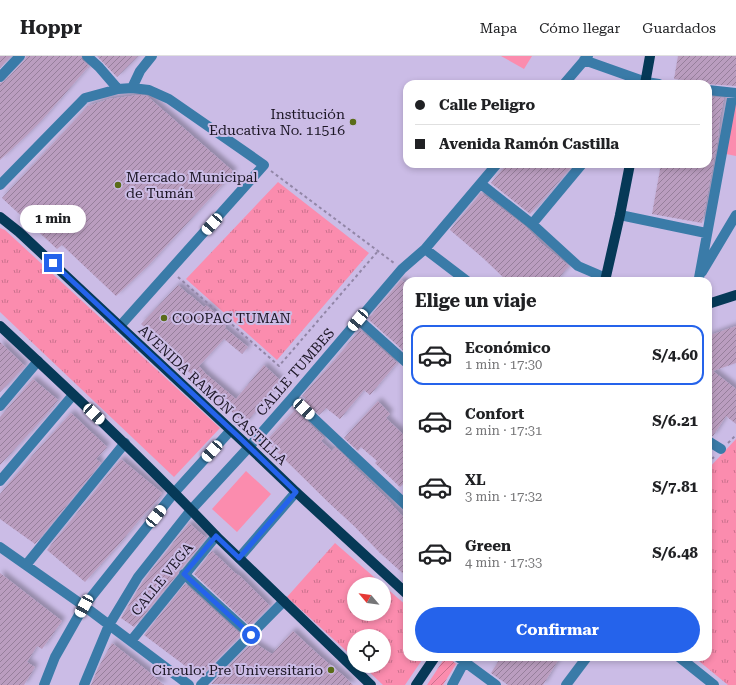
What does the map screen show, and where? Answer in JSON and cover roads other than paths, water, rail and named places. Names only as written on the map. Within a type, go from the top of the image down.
[{"type":"main road","points":[[646,80],[650,56]]},
{"type":"main road","points":[[607,277],[629,168]]},
{"type":"main road","name":"AVENIDA RAMÓN CASTILLA","points":[[0,217],[19,232],[403,590]]},
{"type":"main road","points":[[712,303],[736,295]]},
{"type":"main road","points":[[0,326],[125,443],[216,536],[371,685]]},
{"type":"main road","points":[[416,685],[432,661]]},
{"type":"street","points":[[0,77],[20,56]]},
{"type":"street","points":[[87,56],[99,67],[118,90]]},
{"type":"street","points":[[132,88],[140,71],[152,56]]},
{"type":"street","points":[[567,80],[586,58],[638,80]]},
{"type":"street","points":[[0,185],[85,98],[132,88],[149,90],[169,99],[264,165],[120,326]]},
{"type":"street","points":[[699,277],[734,93],[712,90]]},
{"type":"street","name":"CALLE TUMBES","points":[[84,685],[109,625],[138,577],[192,510],[292,398],[402,269],[424,248],[494,168]]},
{"type":"street","points":[[532,224],[579,168]]},
{"type":"street","points":[[481,184],[532,224],[578,266],[600,277]]},
{"type":"street","points":[[620,215],[706,233]]},
{"type":"street","points":[[700,277],[736,215]]},
{"type":"street","points":[[424,248],[462,277]]},
{"type":"street","points":[[358,320],[403,359]]},
{"type":"street","points":[[0,406],[38,361]]},
{"type":"street","points":[[0,481],[74,395]]},
{"type":"street","points":[[292,398],[403,502]]},
{"type":"street","points":[[44,685],[55,657],[84,606],[174,493],[231,430]]},
{"type":"street","points":[[26,565],[125,443]]},
{"type":"street","points":[[712,443],[721,449]]},
{"type":"street","points":[[239,558],[296,492]]},
{"type":"street","name":"CALLE VEGA","points":[[131,641],[216,536]]},
{"type":"street","points":[[0,547],[84,606],[189,685]]},
{"type":"street","points":[[184,574],[251,635]]},
{"type":"street","points":[[201,685],[284,602]]},
{"type":"street","points":[[452,685],[462,661]]},
{"type":"street","points":[[467,661],[496,685]]},
{"type":"street","points":[[566,685],[584,661]]},
{"type":"street","points":[[685,661],[714,685]]},
{"type":"place","name":"Institución Educativa No. 11516","points":[[353,122]]},
{"type":"place","name":"Mercado Municipal de Tumán","points":[[118,185]]},
{"type":"place","name":"COOPAC TUMAN","points":[[164,318]]},
{"type":"place","name":"Circulo: Pre Universitario","points":[[331,670]]}]
